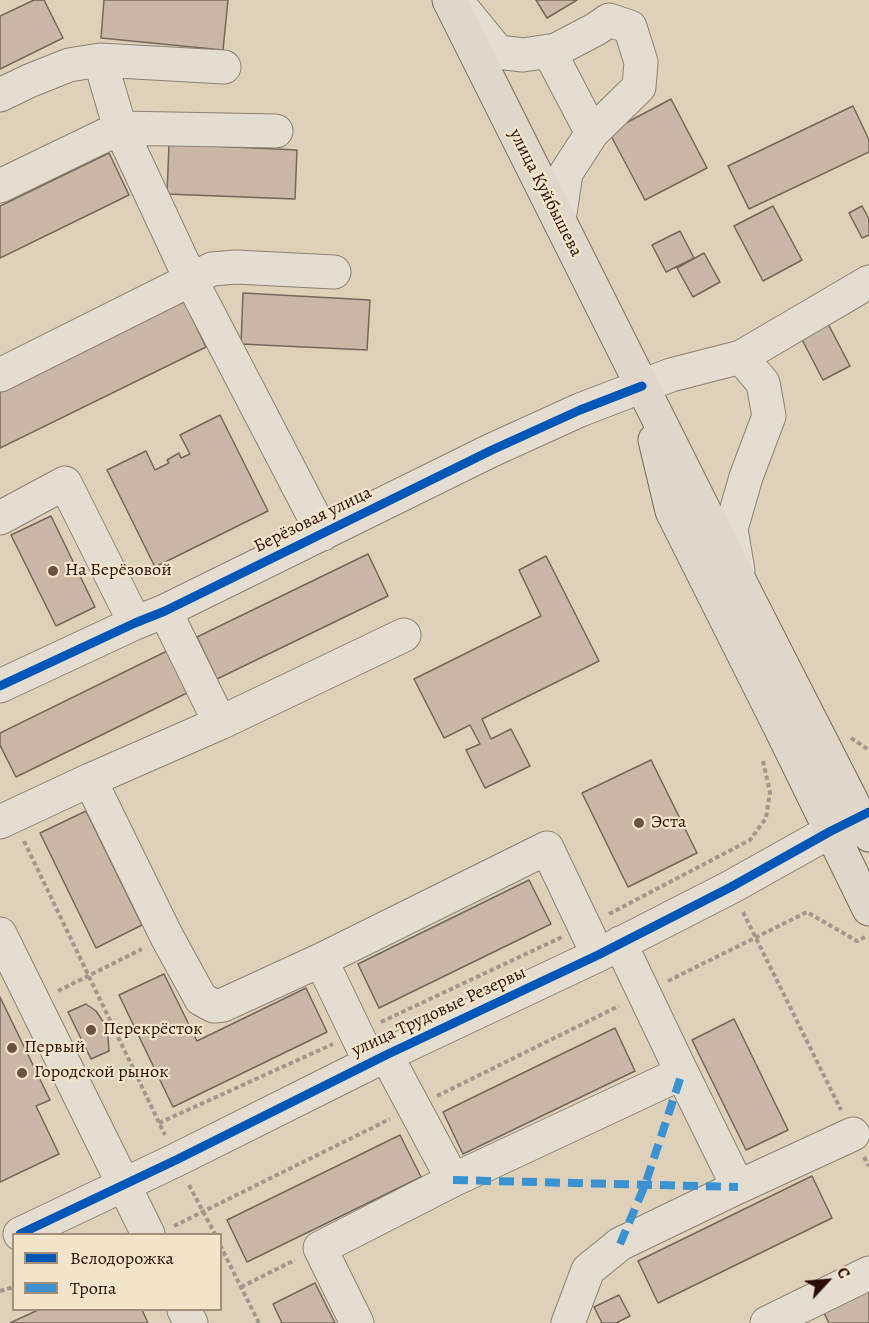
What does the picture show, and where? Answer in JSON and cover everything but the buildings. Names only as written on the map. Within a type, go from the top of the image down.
[{"type":"main road","name":"улица Куйбышева","points":[[449,0],[642,386]]},
{"type":"main road","points":[[642,386],[857,824],[869,909]]},
{"type":"main road","points":[[642,386],[672,511],[857,824]]},
{"type":"street","points":[[456,0],[498,52],[523,55],[556,50],[609,20],[630,27],[641,62],[639,87],[591,134],[566,173],[559,220]]},
{"type":"street","points":[[549,51],[591,134]]},
{"type":"street","points":[[100,60],[120,128],[191,280],[323,534]]},
{"type":"street","points":[[0,95],[69,65],[100,60],[224,67]]},
{"type":"street","points":[[0,186],[120,128],[276,131]]},
{"type":"street","points":[[0,375],[212,269],[236,267],[334,272]]},
{"type":"street","name":"Берёзовая улица","points":[[0,686],[165,611],[492,450],[580,410],[671,375],[741,357],[869,282]]},
{"type":"street","points":[[740,582],[731,529],[746,477],[768,417],[763,383],[741,357]]},
{"type":"street","points":[[0,518],[65,483],[135,623]]},
{"type":"street","points":[[165,611],[220,723]]},
{"type":"street","points":[[6,819],[220,723],[404,634]]},
{"type":"street","points":[[90,780],[167,937],[201,999],[213,1006],[223,1005],[321,960],[547,848],[601,941],[644,993],[738,1187]]},
{"type":"street","name":"улица Трудовые Резервы","points":[[22,1233],[176,1160],[371,1050],[601,941],[731,887],[857,824]]},
{"type":"street","points":[[0,934],[124,1185],[157,1232]]},
{"type":"street","points":[[321,960],[371,1050],[414,1107],[453,1180]]},
{"type":"street","points":[[357,1323],[320,1248],[453,1180],[682,1073]]},
{"type":"street","points":[[568,1323],[588,1270],[620,1244],[853,1134]]},
{"type":"street","points":[[768,1323],[869,1273]]},
{"type":"path","points":[[844,731],[850,738],[869,750]]},
{"type":"path","points":[[159,1123],[371,1050],[601,941],[717,857],[750,840],[766,818],[770,792],[762,757]]},
{"type":"path","points":[[6,819],[89,975],[176,1160],[214,1233]]},
{"type":"path","points":[[717,857],[869,1166]]},
{"type":"path","points":[[157,1232],[204,1212],[807,912],[857,941],[869,935]]},
{"type":"path","points":[[33,1003],[167,937]]},
{"type":"path","points":[[241,1287],[320,1248]]},
{"type":"path","points":[[222,1249],[259,1323]]},
{"type":"marked path","points":[[620,1244],[645,1185],[682,1073]]},
{"type":"marked path","points":[[453,1180],[738,1187]]},
{"type":"cycle path","points":[[0,686],[165,611],[492,450],[580,410],[642,386]]},
{"type":"cycle path","points":[[22,1233],[176,1160],[386,1055],[598,955],[731,887],[869,812]]},
{"type":"place","name":"На Берёзовой","points":[[53,571]]},
{"type":"place","name":"Эста","points":[[639,823]]},
{"type":"place","name":"Перекрёсток","points":[[91,1030]]},
{"type":"place","name":"Первый","points":[[12,1048]]},
{"type":"place","name":"Городской рынок","points":[[22,1073]]}]
